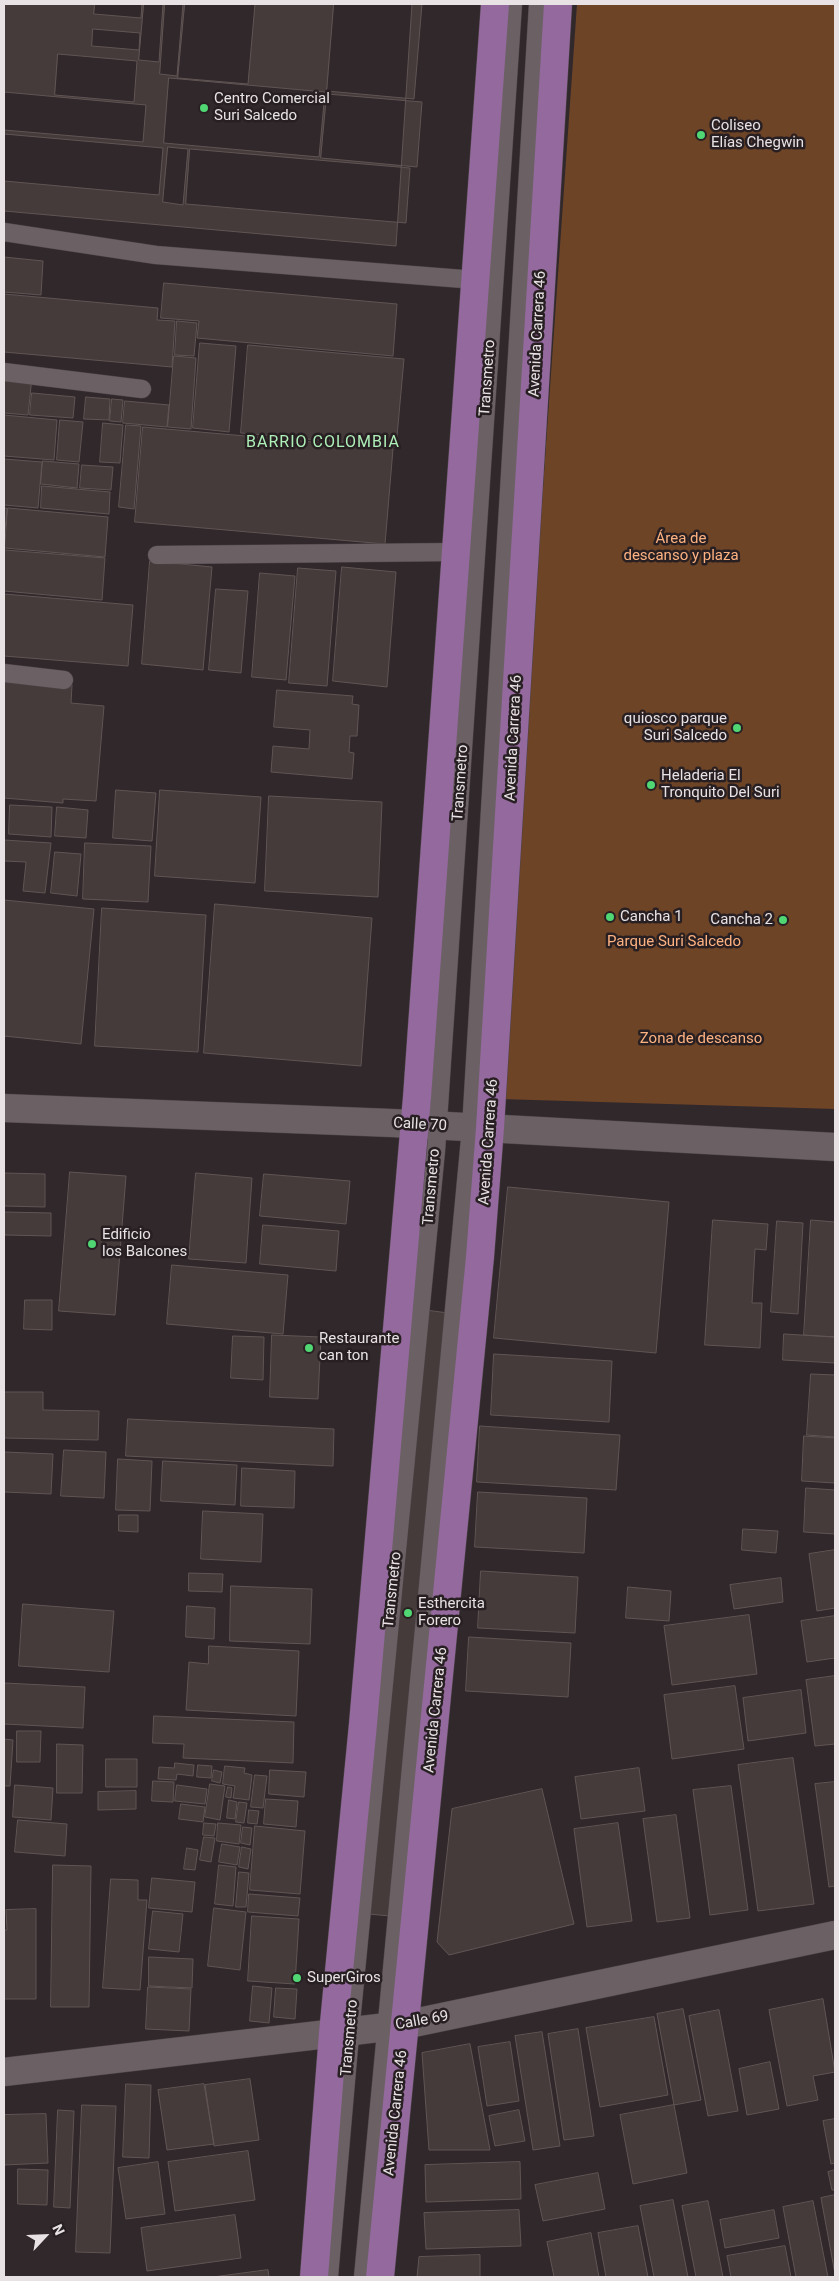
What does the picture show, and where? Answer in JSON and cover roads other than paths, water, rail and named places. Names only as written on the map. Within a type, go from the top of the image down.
[{"type":"main road","points":[[314,2277],[342,2032],[365,1705],[426,1125],[456,552],[495,4]]},
{"type":"main road","name":"Avenida Carrera 46","points":[[380,2277],[396,2026],[480,1257],[481,1128],[558,4]]},
{"type":"street","name":"Calle 70","points":[[4,1108],[426,1125],[835,1148]]},
{"type":"street","name":"Calle 69","points":[[4,2072],[396,2026],[835,1936]]},
{"type":"lane","name":"Transmetro","points":[[426,1125],[513,4]]},
{"type":"lane","name":"Transmetro","points":[[481,1128],[538,4]]},
{"type":"lane","points":[[4,232],[156,255],[476,280]]},
{"type":"lane","points":[[4,372],[142,389]]},
{"type":"lane","points":[[157,555],[456,552]]},
{"type":"lane","points":[[4,673],[64,680]]},
{"type":"lane","points":[[363,2277],[396,2026]]},
{"type":"lane","name":"Transmetro","points":[[329,2277],[342,2032]]},
{"type":"place","name":"Centro Comercial Suri Salcedo","points":[[204,108]]},
{"type":"place","name":"Coliseo Elías Chegwin","points":[[701,135]]},
{"type":"place","name":"quiosco parque Suri Salcedo","points":[[737,728]]},
{"type":"place","name":"Heladeria El Tronquito Del Suri","points":[[651,785]]},
{"type":"place","name":"Cancha 1","points":[[610,917]]},
{"type":"place","name":"Cancha 2","points":[[783,920]]},
{"type":"place","name":"Edificio los Balcones","points":[[92,1244]]},
{"type":"place","name":"Restaurante can ton","points":[[309,1348]]},
{"type":"place","name":"Esthercita Forero","points":[[408,1613]]},
{"type":"place","name":"SuperGiros","points":[[297,1978]]},
{"type":"district","name":"BARRIO COLOMBIA","points":[[323,443]]},
{"type":"park label","name":"Área de descanso y plaza","points":[[681,548]]},
{"type":"park label","name":"Parque Suri Salcedo","points":[[674,942]]},
{"type":"park label","name":"Zona de descanso","points":[[701,1039]]}]
